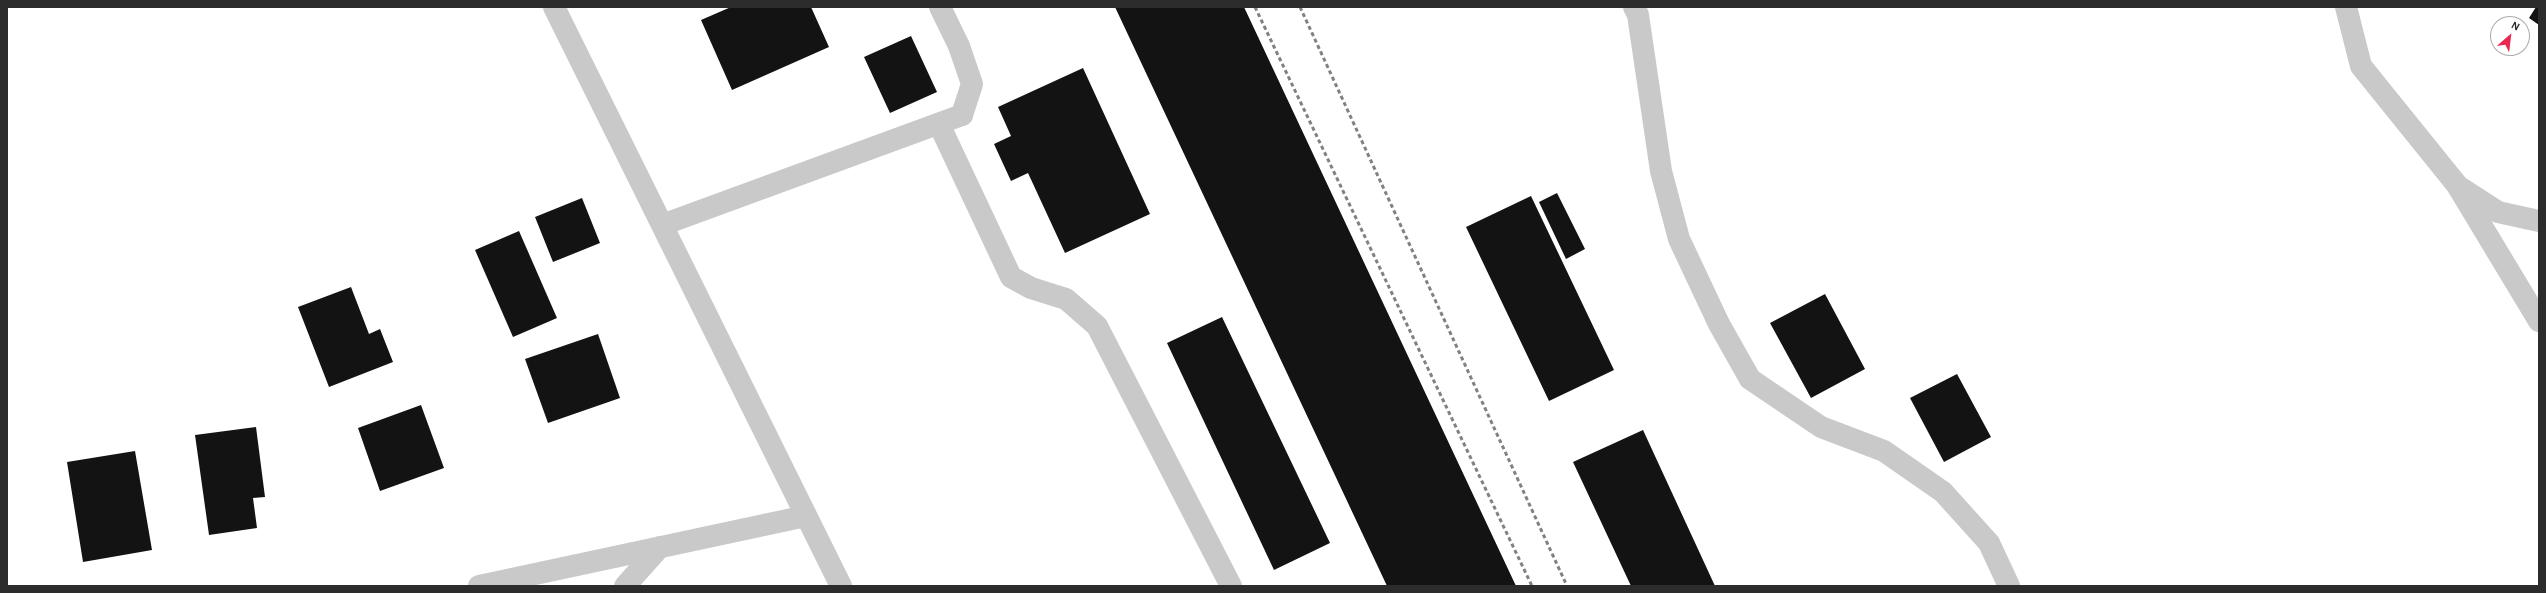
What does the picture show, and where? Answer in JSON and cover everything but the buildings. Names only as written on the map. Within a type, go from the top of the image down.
[{"type":"street","points":[[554,7],[841,586]]},
{"type":"street","points":[[662,225],[962,115],[972,84],[959,46],[940,7]]},
{"type":"street","points":[[1634,7],[1638,14],[1662,171],[1679,239],[1719,324],[1750,379],[1821,427],[1884,451],[1942,492],[1989,543],[2009,586]]},
{"type":"street","points":[[2346,7],[2361,66],[2457,185],[2539,321]]},
{"type":"street","points":[[939,124],[1011,277],[1031,288],[1066,299],[1097,326],[1231,586]]},
{"type":"street","points":[[2457,185],[2498,212],[2539,221]]},
{"type":"street","points":[[478,586],[806,516]]},
{"type":"street","points":[[625,586],[660,547]]},
{"type":"railway","points":[[1255,7],[1532,586]]},
{"type":"railway","points":[[1300,7],[1567,586]]}]
